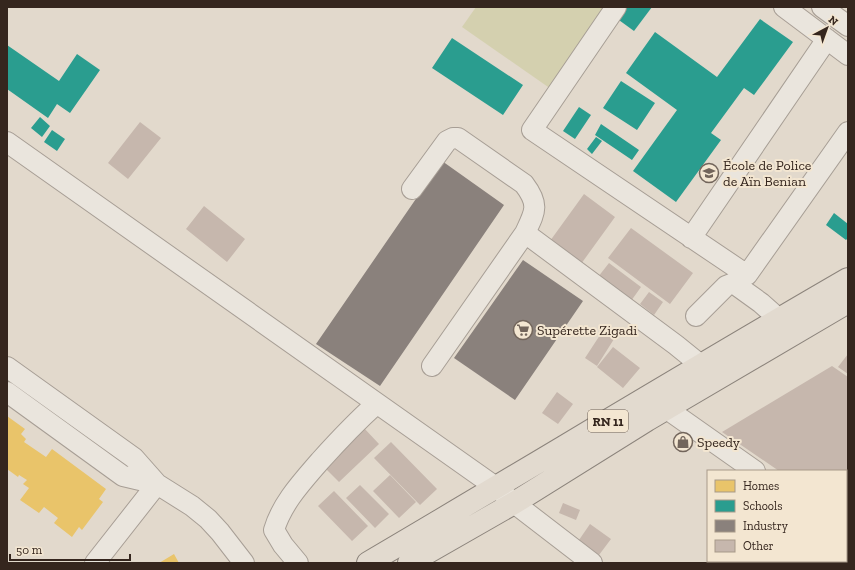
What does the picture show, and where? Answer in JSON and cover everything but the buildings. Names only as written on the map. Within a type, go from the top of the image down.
[{"type":"main road","name":"RN 11","points":[[368,563],[497,488],[700,365],[848,278]]},
{"type":"main road","name":"RN 11","points":[[408,563],[514,503],[647,420],[667,410],[848,302]]},
{"type":"street","points":[[616,7],[532,130],[747,275],[848,132]]},
{"type":"street","points":[[784,7],[848,55]]},
{"type":"street","points":[[822,7],[848,26]]},
{"type":"street","points":[[690,238],[826,39]]},
{"type":"street","points":[[412,188],[447,141],[453,138],[458,138],[524,184],[534,204],[534,212],[525,233],[432,366]]},
{"type":"street","points":[[7,142],[497,488],[584,560]]},
{"type":"street","points":[[525,233],[676,345],[717,379]]},
{"type":"street","points":[[696,316],[726,286],[730,284],[736,285],[761,303],[779,319]]},
{"type":"street","points":[[7,367],[134,458],[157,484],[192,506],[208,519],[244,563]]},
{"type":"street","points":[[7,392],[124,476],[157,484]]},
{"type":"street","points":[[298,563],[283,545],[274,530],[278,518],[297,487],[349,429],[376,404]]},
{"type":"street","points":[[667,410],[755,470]]},
{"type":"street","points":[[96,563],[157,484]]},
{"type":"shaded area","points":[[476,7],[608,7],[551,89],[462,27]]},
{"type":"place","name":"École de Police de Aïn Benian","points":[[709,173]]},
{"type":"place","name":"Supérette Zigadi","points":[[523,330]]},
{"type":"place","name":"Speedy","points":[[683,442]]}]
